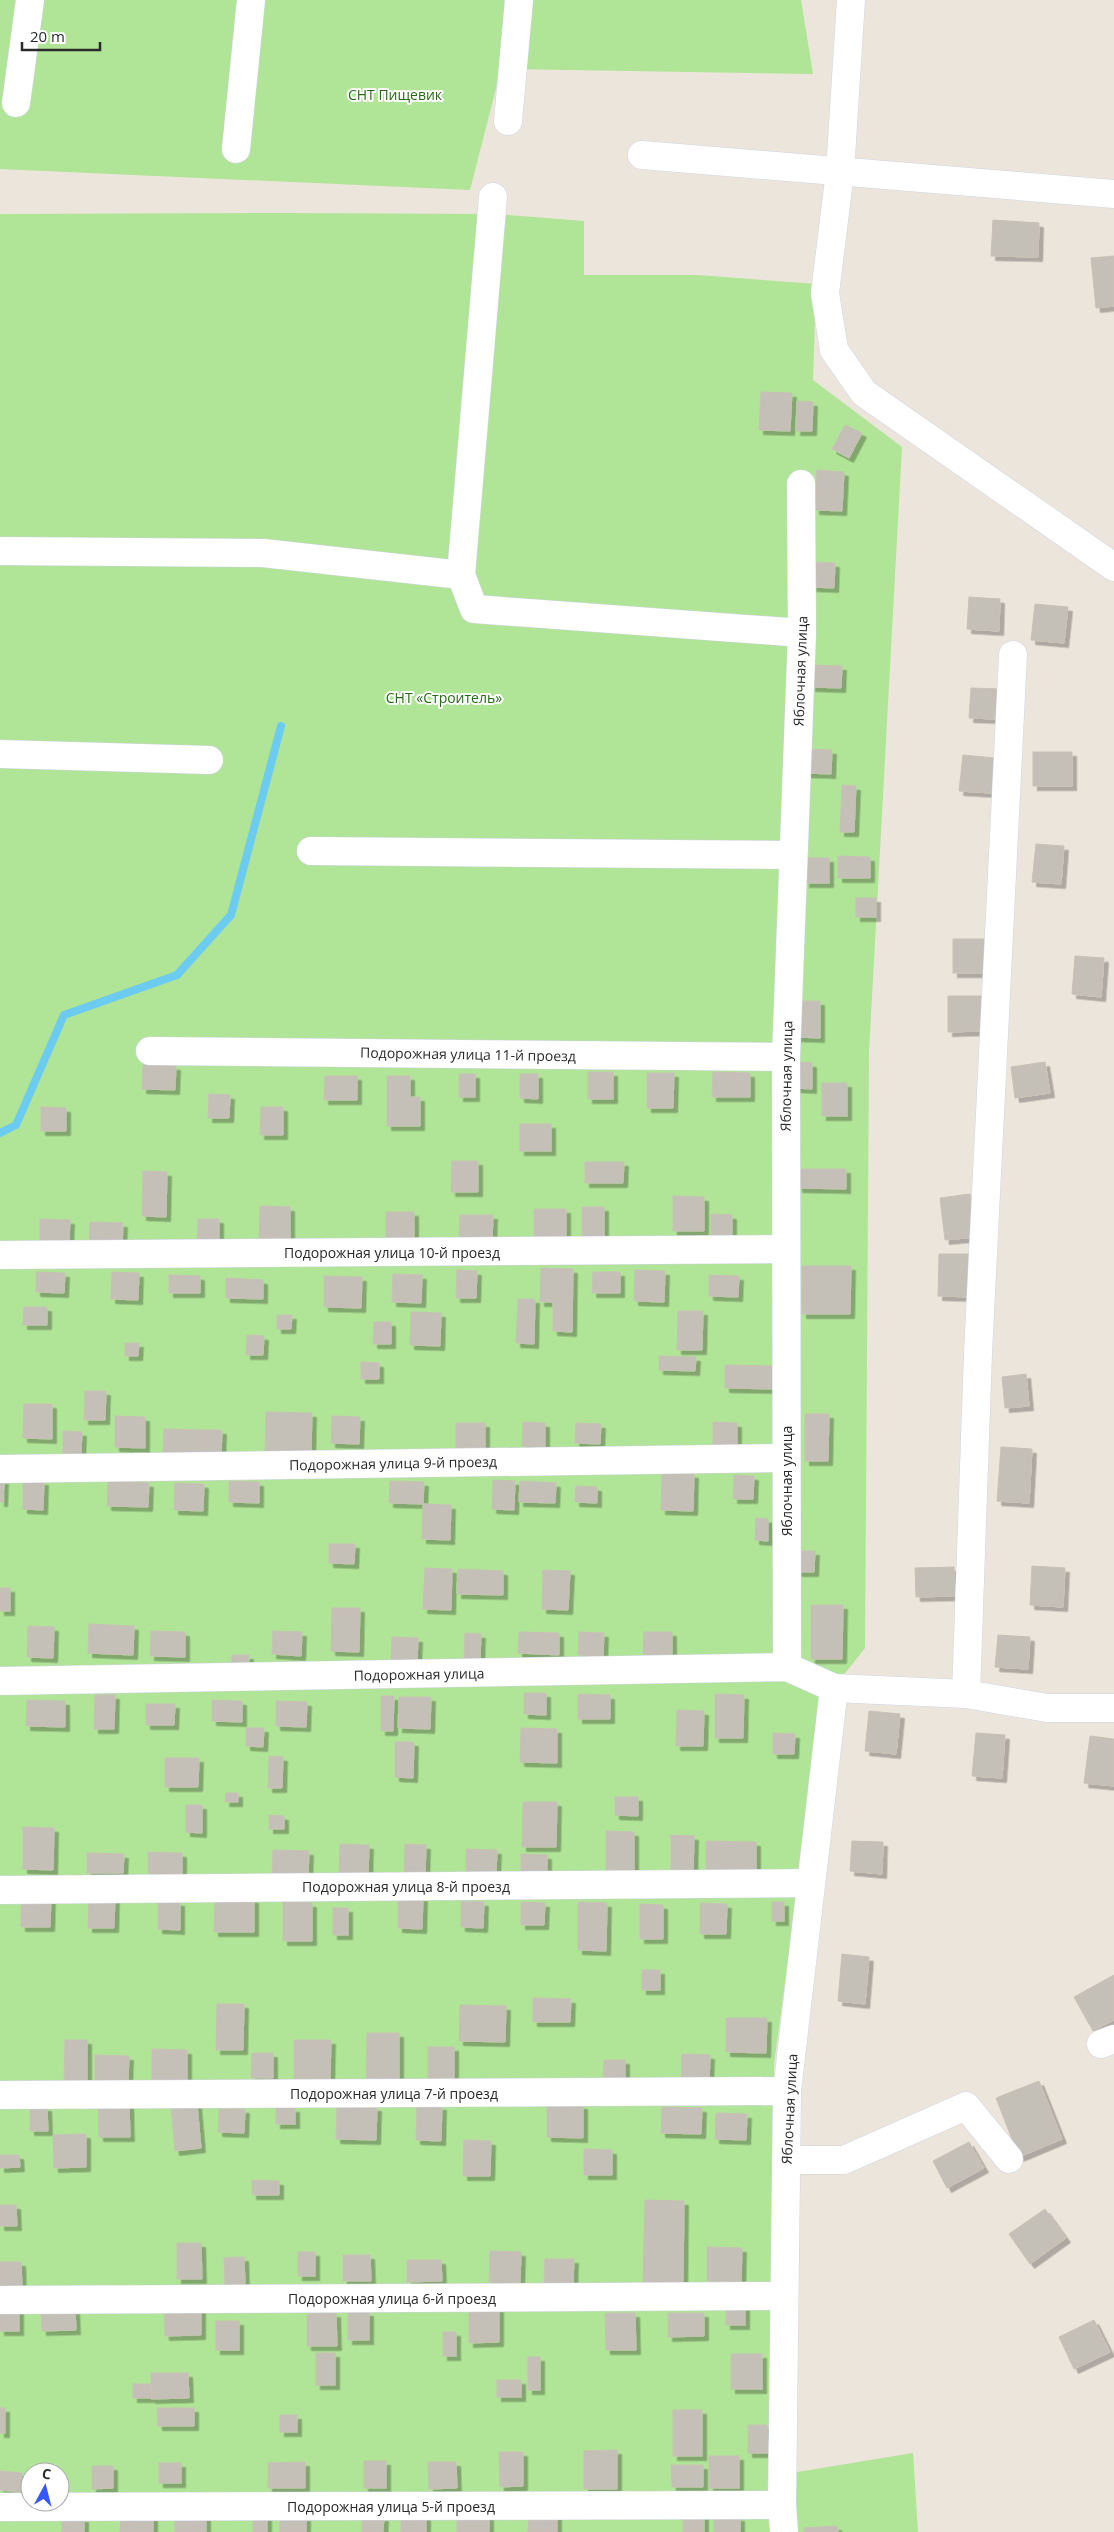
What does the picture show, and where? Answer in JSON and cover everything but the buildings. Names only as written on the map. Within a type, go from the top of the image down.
[{"type":"street","points":[[16,103],[30,0]]},
{"type":"street","points":[[236,149],[251,0]]},
{"type":"street","points":[[508,122],[519,0]]},
{"type":"street","points":[[851,0],[840,172],[825,293],[834,350],[864,393],[1114,567]]},
{"type":"street","points":[[642,155],[1114,194]]},
{"type":"street","points":[[493,197],[460,575],[474,609],[802,633]]},
{"type":"street","name":"Яблочная улица","points":[[788,1667],[785,1458],[786,1057],[792,855],[802,633],[801,484]]},
{"type":"street","points":[[0,551],[263,553],[460,575]]},
{"type":"street","points":[[966,1694],[978,1353],[1013,655]]},
{"type":"street","points":[[0,754],[209,760]]},
{"type":"street","points":[[311,850],[792,855]]},
{"type":"street","name":"Подорожная улица 11-й проезд","points":[[150,1051],[786,1057]]},
{"type":"street","name":"Подорожная улица 10-й проезд","points":[[0,1255],[785,1249]]},
{"type":"street","name":"Подорожная улица 9-й проезд","points":[[0,1469],[785,1458]]},
{"type":"street","name":"Подорожная улица","points":[[0,1681],[788,1667],[834,1688]]},
{"type":"street","points":[[834,1688],[966,1694],[1047,1708],[1114,1708]]},
{"type":"street","name":"Яблочная улица","points":[[784,2532],[782,2505],[787,2090],[834,1688]]},
{"type":"street","name":"Подорожная улица 8-й проезд","points":[[0,1890],[811,1883]]},
{"type":"street","name":"Подорожная улица 7-й проезд","points":[[0,2095],[787,2090]]},
{"type":"street","points":[[786,2160],[844,2160],[966,2106],[1009,2159]]},
{"type":"street","name":"Подорожная улица 6-й проезд","points":[[0,2300],[784,2296]]},
{"type":"street","name":"Подорожная улица 5-й проезд","points":[[0,2507],[782,2505]]},
{"type":"green space","name":"СНТ Пищевик","points":[[0,0],[801,0],[813,74],[501,69],[470,190],[0,169]]},
{"type":"green space","name":"СНТ «Строитель»","points":[[0,214],[494,214],[584,221],[584,275],[698,275],[816,284],[813,380],[902,447],[869,1052],[865,1648],[823,1701],[774,2064],[779,2475],[913,2453],[918,2532],[0,2532]]},
{"type":"waterway","points":[[0,1133],[16,1125],[64,1015],[177,975],[231,915],[281,726]]}]
